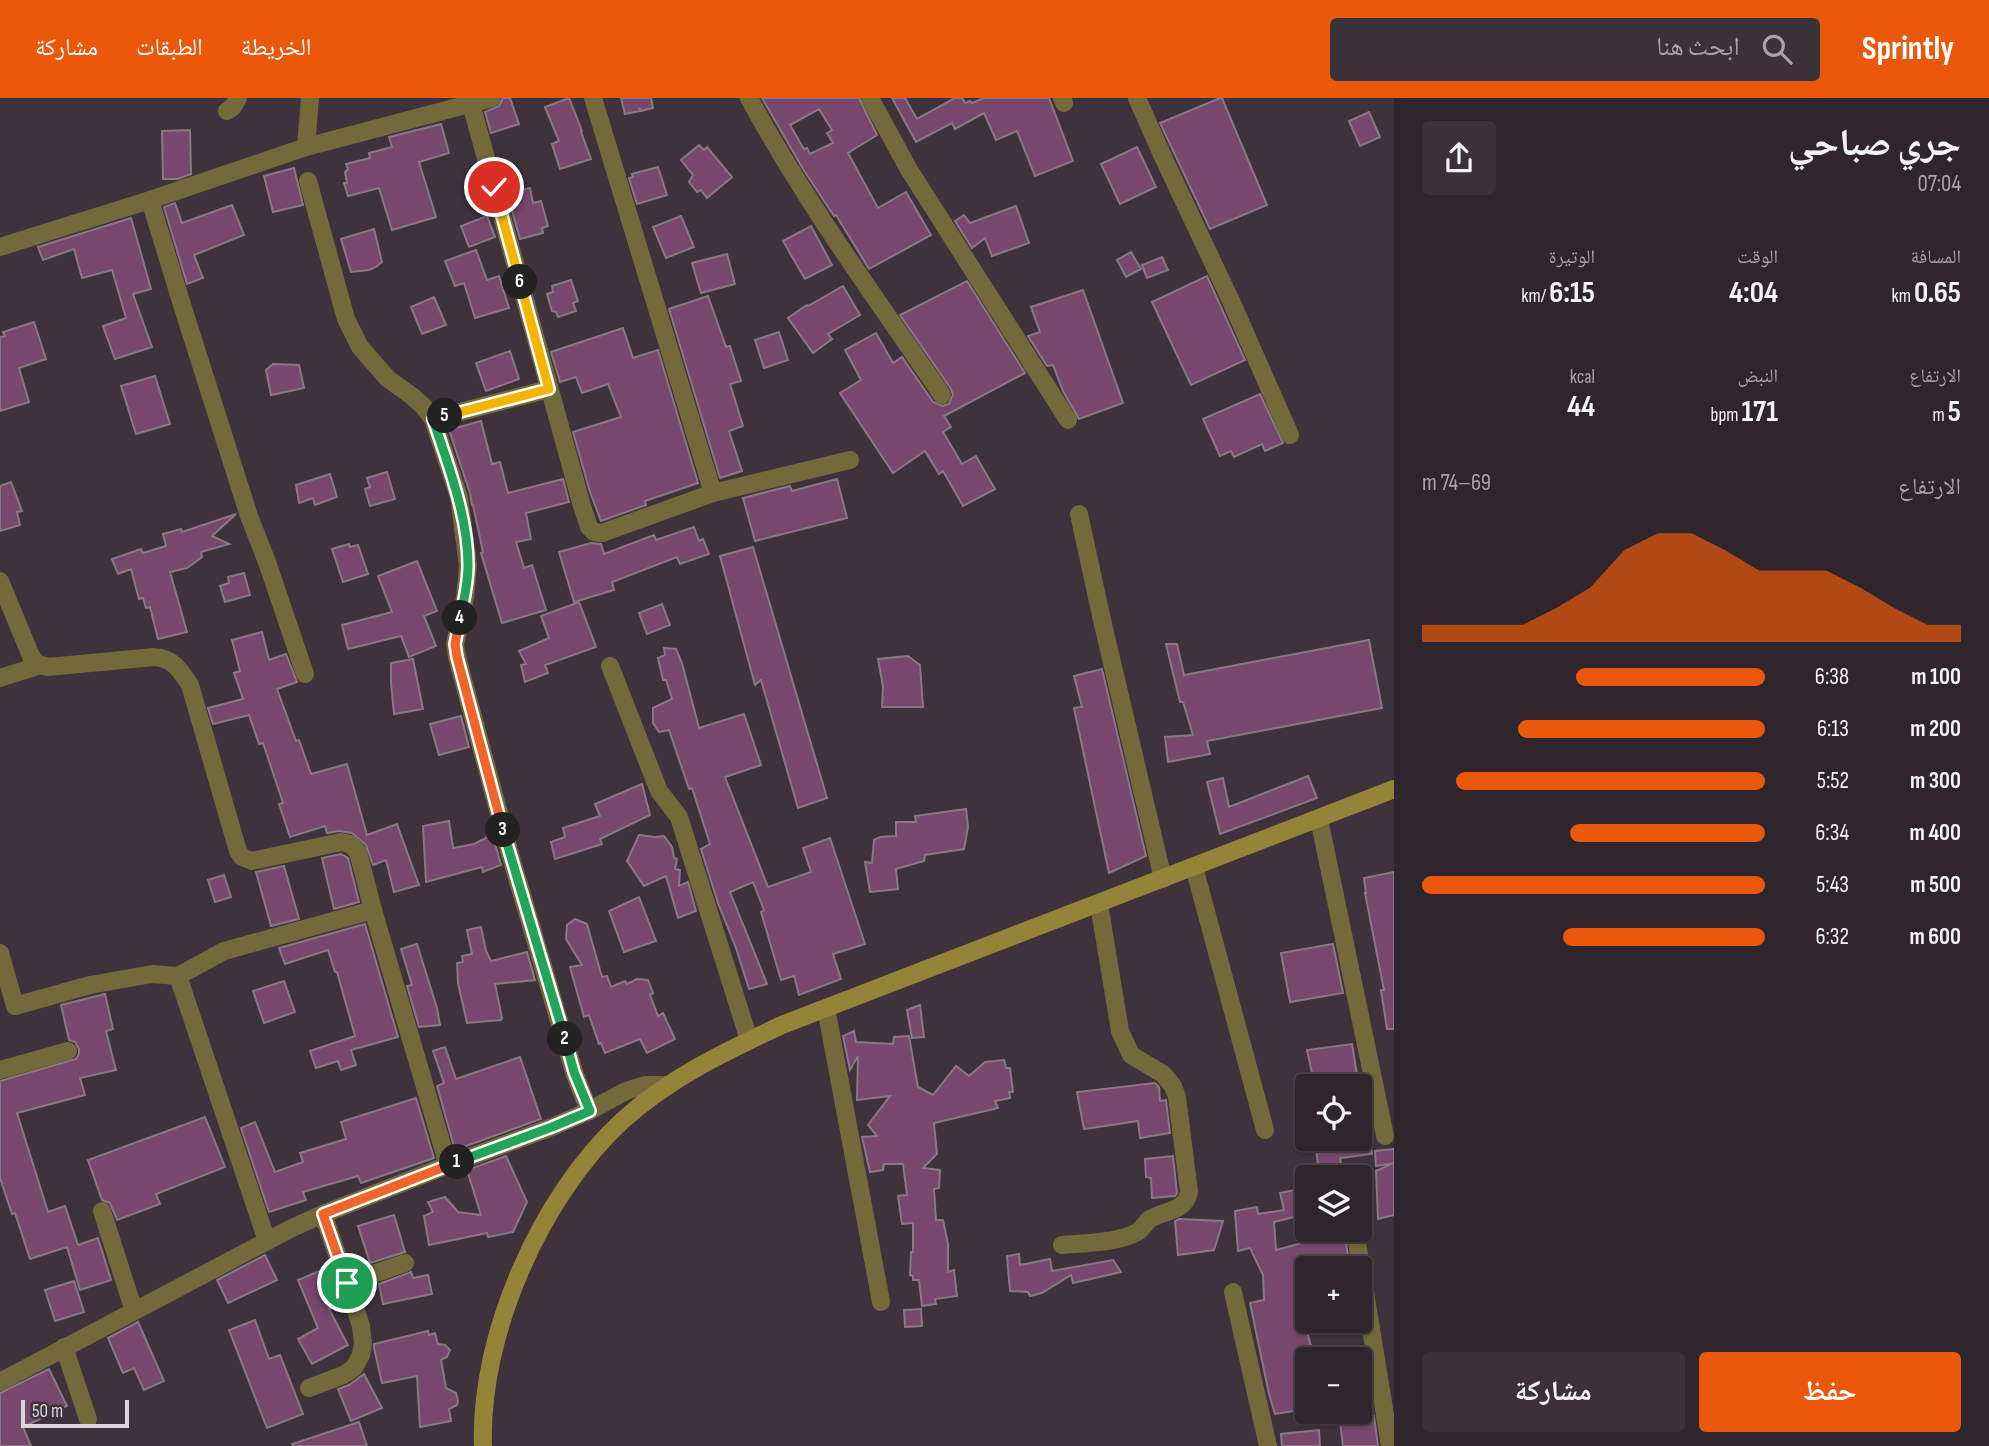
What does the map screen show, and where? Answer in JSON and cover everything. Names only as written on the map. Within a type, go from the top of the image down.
[{"type":"main road","points":[[483,1446],[482,1418],[488,1373],[497,1337],[528,1253],[559,1196],[581,1167],[622,1121],[668,1084],[782,1024],[1394,789]]},
{"type":"street","points":[[306,147],[310,98]]},
{"type":"street","points":[[0,247],[306,147],[492,98]]},
{"type":"street","points":[[593,98],[713,494]]},
{"type":"street","points":[[749,98],[776,148],[942,396]]},
{"type":"street","points":[[870,98],[908,169],[1068,420]]},
{"type":"street","points":[[1137,98],[1290,435]]},
{"type":"street","points":[[471,104],[582,506],[594,532],[602,533],[713,494],[850,460]]},
{"type":"street","points":[[308,181],[346,319],[355,338],[388,379],[412,396],[433,419],[459,497],[468,565],[465,598],[455,644],[457,657],[574,1072],[590,1111]]},
{"type":"street","points":[[150,200],[249,516],[305,674]]},
{"type":"street","points":[[433,419],[549,389]]},
{"type":"street","points":[[1079,514],[1163,879]]},
{"type":"street","points":[[0,581],[6,614],[31,656],[41,666]]},
{"type":"street","points":[[0,678],[41,666],[164,658],[175,664],[190,685],[242,857],[253,861],[341,842],[350,844],[358,852],[447,1165]]},
{"type":"street","points":[[610,666],[659,791],[679,817],[749,1040]]},
{"type":"street","points":[[1319,819],[1385,1136]]},
{"type":"street","points":[[1194,867],[1265,1130]]},
{"type":"street","points":[[1062,1245],[1108,1240],[1138,1231],[1150,1219],[1180,1208],[1188,1199],[1189,1192],[1177,1097],[1173,1086],[1163,1074],[1131,1055],[1120,1031],[1099,904]]},
{"type":"street","points":[[0,953],[15,1006],[90,985],[152,974],[178,976],[225,951],[373,910]]},
{"type":"street","points":[[178,976],[267,1241]]},
{"type":"street","points":[[826,1008],[881,1302]]},
{"type":"street","points":[[0,1070],[68,1051]]},
{"type":"street","points":[[0,1382],[64,1346],[323,1214],[552,1127],[590,1111],[626,1091],[645,1085],[668,1084]]},
{"type":"street","points":[[102,1211],[134,1311]]},
{"type":"street","points":[[309,1388],[354,1368],[361,1355],[363,1343],[361,1326],[323,1214]]},
{"type":"street","points":[[1357,1242],[1390,1446]]},
{"type":"street","points":[[347,1283],[405,1263]]},
{"type":"street","points":[[1233,1292],[1268,1446]]},
{"type":"street","points":[[64,1346],[88,1419]]},
{"type":"building","points":[[503,98],[510,98],[519,124],[491,133],[485,112],[499,106]]},
{"type":"building","points":[[569,98],[591,159],[560,169],[552,144],[559,141],[545,107]]},
{"type":"building","points":[[621,98],[651,98],[653,108],[641,111],[639,108],[640,111],[625,114]]},
{"type":"building","points":[[762,98],[859,98],[877,135],[848,153],[878,208],[906,192],[931,235],[869,269],[836,215],[834,216]],"holes":[[[819,109],[832,130],[827,133],[833,143],[810,154],[807,148],[804,149],[790,125]]]},
{"type":"building","points":[[892,98],[905,98],[917,119],[955,98],[972,103],[984,98],[1049,98],[1073,161],[1035,176],[1017,131],[996,140],[984,113],[955,129],[952,123],[916,142]]},
{"type":"building","points":[[1220,98],[1267,205],[1210,229],[1160,123]]},
{"type":"building","points":[[1369,112],[1380,137],[1360,146],[1349,121]]},
{"type":"building","points":[[441,124],[449,153],[419,162],[436,217],[392,230],[379,188],[348,196],[344,183],[347,183],[346,164],[370,158],[369,153],[392,147],[389,137]]},
{"type":"building","points":[[190,130],[191,174],[178,179],[163,179],[162,131]]},
{"type":"building","points":[[699,145],[704,150],[707,147],[732,177],[707,198],[701,190],[697,192],[689,182],[693,175],[681,160]]},
{"type":"building","points":[[1137,147],[1156,187],[1120,204],[1101,164]]},
{"type":"building","points":[[658,167],[667,195],[637,204],[629,178],[633,177],[632,174]]},
{"type":"building","points":[[294,168],[303,205],[273,212],[264,176]]},
{"type":"building","points":[[530,188],[533,203],[541,201],[548,226],[542,228],[543,233],[520,239],[507,193]]},
{"type":"building","points":[[175,203],[182,223],[232,205],[244,235],[194,255],[203,278],[187,284],[164,207]]},
{"type":"building","points":[[1016,206],[1029,243],[992,256],[985,238],[972,248],[955,221],[964,215],[970,223]]},
{"type":"building","points":[[487,216],[495,237],[469,247],[461,226]]},
{"type":"building","points":[[681,216],[694,247],[666,258],[653,227]]},
{"type":"building","points":[[131,218],[151,289],[133,294],[152,347],[115,359],[103,326],[126,318],[112,270],[82,278],[74,249],[43,260],[38,247]]},
{"type":"building","points":[[811,226],[832,265],[805,279],[783,241]]},
{"type":"building","points":[[374,229],[382,262],[369,270],[351,272],[341,239]]},
{"type":"building","points":[[476,250],[487,280],[499,276],[509,308],[475,318],[464,283],[455,286],[445,261]]},
{"type":"building","points":[[1131,252],[1141,269],[1126,277],[1117,260]]},
{"type":"building","points":[[727,254],[735,284],[701,293],[692,263]]},
{"type":"building","points":[[1162,257],[1168,270],[1147,278],[1142,265]]},
{"type":"building","points":[[1207,276],[1245,360],[1191,385],[1152,302]]},
{"type":"building","points":[[571,280],[578,301],[573,303],[576,311],[558,317],[556,312],[552,311],[547,294],[553,292],[552,286]]},
{"type":"building","points":[[967,281],[1025,373],[944,416],[951,427],[943,432],[962,464],[976,456],[995,489],[963,506],[943,471],[939,474],[925,451],[893,473],[840,393],[861,380],[845,350],[876,333],[893,363],[902,357],[933,402],[942,406],[949,404],[953,395],[951,389],[900,315]]},
{"type":"building","points":[[843,286],[860,315],[828,334],[832,339],[813,353],[788,318]]},
{"type":"building","points":[[1083,290],[1123,403],[1079,419],[1063,391],[1053,365],[1047,366],[1028,336],[1040,332],[1031,307]]},
{"type":"building","points":[[708,296],[726,347],[730,346],[741,381],[730,384],[743,426],[729,431],[742,471],[720,478],[669,309]]},
{"type":"building","points":[[434,297],[446,325],[422,334],[411,307]]},
{"type":"building","points":[[34,322],[46,359],[19,368],[29,402],[0,411],[0,337],[5,336],[3,332]]},
{"type":"building","points":[[623,328],[633,358],[658,350],[698,483],[645,501],[646,505],[601,521],[573,432],[621,417],[608,384],[582,393],[576,377],[560,382],[551,352]]},
{"type":"building","points":[[779,332],[788,360],[764,368],[755,340]]},
{"type":"building","points":[[510,351],[519,379],[486,391],[476,363]]},
{"type":"building","points":[[273,364],[299,365],[304,388],[271,395],[266,370]]},
{"type":"building","points":[[155,376],[170,424],[136,434],[121,386]]},
{"type":"building","points":[[1260,394],[1283,443],[1265,451],[1262,444],[1234,457],[1231,451],[1220,456],[1203,419]]},
{"type":"building","points":[[481,421],[492,464],[500,462],[508,493],[563,479],[569,502],[526,513],[531,539],[516,542],[524,568],[532,565],[546,610],[502,623],[481,553],[483,552],[470,493],[449,430]]},
{"type":"building","points":[[387,472],[395,499],[370,506],[365,489],[370,487],[367,478]]},
{"type":"building","points":[[330,474],[337,497],[315,505],[313,498],[299,503],[296,485]]},
{"type":"building","points":[[837,479],[847,518],[755,541],[743,498],[790,486],[792,491]]},
{"type":"building","points":[[11,482],[22,511],[17,512],[20,525],[0,531],[0,486]]},
{"type":"building","points":[[236,514],[212,536],[229,544],[201,552],[202,557],[187,568],[170,572],[187,632],[158,639],[150,607],[146,608],[143,598],[139,599],[131,569],[118,574],[112,559],[141,549],[143,553],[166,546],[163,534],[181,529],[182,532]]},
{"type":"building","points":[[694,527],[699,541],[703,539],[709,554],[680,564],[677,557],[612,582],[614,590],[574,602],[559,552],[591,543],[601,544],[604,554],[654,535],[656,540]]},
{"type":"building","points":[[349,544],[350,547],[358,545],[368,574],[343,582],[332,549]]},
{"type":"building","points":[[753,547],[827,798],[798,808],[761,680],[755,685],[720,556]]},
{"type":"building","points":[[417,561],[437,611],[424,616],[436,646],[409,657],[401,636],[348,649],[342,625],[392,612],[378,576]]},
{"type":"building","points":[[244,573],[250,595],[225,602],[220,586],[229,583],[228,577]]},
{"type":"building","points":[[579,602],[596,647],[545,665],[548,673],[525,682],[521,665],[526,664],[519,651],[549,638],[541,616]]},
{"type":"building","points":[[662,604],[670,625],[647,634],[639,613]]},
{"type":"building","points":[[262,632],[269,660],[286,654],[297,682],[277,689],[311,774],[347,764],[367,835],[397,824],[419,885],[394,892],[386,860],[373,865],[366,845],[352,833],[327,833],[325,826],[290,837],[279,804],[283,803],[263,743],[259,744],[249,715],[213,724],[208,708],[243,699],[234,673],[240,671],[232,640]]},
{"type":"building","points":[[1369,640],[1382,708],[1207,741],[1210,754],[1168,762],[1165,737],[1193,735],[1183,702],[1180,702],[1166,644],[1177,644],[1184,675]]},
{"type":"building","points":[[664,648],[676,649],[699,728],[744,714],[761,765],[725,777],[768,887],[811,872],[803,848],[830,838],[865,944],[833,954],[841,979],[799,995],[794,976],[781,980],[761,912],[764,910],[753,882],[730,892],[767,984],[749,989],[701,849],[710,844],[692,788],[689,789],[669,730],[659,732],[653,723],[653,708],[672,699],[666,680],[663,680],[658,658],[665,655]]},
{"type":"building","points":[[908,656],[920,665],[923,707],[882,707],[883,687],[878,659]]},
{"type":"building","points":[[413,659],[423,709],[394,714],[391,663]]},
{"type":"building","points":[[1102,669],[1146,856],[1109,873],[1074,708],[1082,707],[1074,676]]},
{"type":"building","points":[[461,716],[469,747],[439,755],[430,724]]},
{"type":"building","points":[[1308,776],[1317,798],[1220,834],[1207,782],[1223,778],[1229,807]]},
{"type":"building","points":[[642,784],[650,815],[600,839],[602,844],[555,859],[551,842],[565,837],[563,828],[600,816],[595,804]]},
{"type":"building","points":[[966,809],[968,827],[964,849],[925,855],[924,861],[896,869],[898,889],[870,892],[865,862],[872,863],[874,840],[896,836],[896,822],[916,822],[915,816]]},
{"type":"building","points":[[449,821],[453,848],[474,844],[492,833],[501,865],[483,872],[482,867],[426,882],[423,826]]},
{"type":"building","points":[[639,835],[664,836],[672,847],[674,858],[677,859],[675,869],[680,870],[679,886],[688,882],[696,911],[678,918],[666,876],[644,886],[627,861]]},
{"type":"building","points":[[341,854],[348,858],[359,902],[334,909],[322,858]]},
{"type":"building","points":[[284,866],[299,919],[271,926],[256,872]]},
{"type":"building","points":[[1394,872],[1394,1029],[1387,1029],[1381,990],[1384,990],[1364,878]]},
{"type":"building","points":[[224,875],[231,897],[215,902],[208,880]]},
{"type":"building","points":[[639,897],[656,941],[624,952],[609,911]]},
{"type":"building","points":[[575,919],[587,924],[602,977],[607,976],[611,987],[625,981],[627,984],[637,979],[648,980],[658,1016],[663,1013],[675,1039],[647,1053],[640,1039],[605,1053],[589,1015],[584,1017],[570,967],[582,965],[566,939],[567,925]]},
{"type":"building","points":[[365,924],[398,1037],[351,1050],[356,1065],[341,1070],[338,1061],[316,1068],[310,1051],[355,1036],[337,972],[328,950],[285,964],[279,948]]},
{"type":"building","points":[[481,927],[491,961],[527,952],[535,980],[495,984],[501,1020],[467,1023],[458,983],[457,963],[463,962],[462,956],[472,954],[467,930]]},
{"type":"building","points":[[417,944],[440,1025],[419,1027],[407,986],[412,985],[401,949]]},
{"type":"building","points":[[1333,944],[1343,993],[1290,1002],[1281,953]]},
{"type":"building","points":[[284,981],[295,1012],[264,1023],[253,991]]},
{"type":"building","points":[[105,994],[113,1029],[106,1031],[116,1070],[80,1078],[85,1095],[17,1113],[48,1212],[65,1206],[78,1245],[98,1238],[111,1280],[80,1290],[67,1247],[30,1259],[15,1213],[12,1214],[0,1178],[0,1081],[76,1059],[79,1049],[75,1042],[69,1040],[61,1005]]},
{"type":"building","points":[[920,1005],[924,1037],[912,1038],[907,1010]]},
{"type":"building","points":[[854,1031],[856,1042],[893,1044],[894,1037],[909,1036],[918,1087],[933,1095],[956,1066],[969,1076],[985,1062],[1004,1060],[1006,1068],[1010,1068],[1013,1092],[1009,1092],[1010,1098],[995,1101],[998,1108],[934,1123],[937,1154],[923,1168],[940,1170],[939,1188],[934,1189],[936,1220],[943,1220],[948,1244],[948,1272],[954,1270],[957,1296],[935,1299],[936,1304],[922,1306],[919,1280],[913,1280],[910,1275],[913,1223],[902,1224],[898,1196],[907,1195],[903,1164],[884,1164],[883,1170],[870,1172],[862,1137],[877,1136],[868,1125],[890,1096],[857,1100],[858,1056],[850,1070],[843,1036]]},
{"type":"building","points":[[1352,1044],[1357,1074],[1312,1074],[1307,1050]]},
{"type":"building","points":[[445,1047],[456,1079],[520,1057],[541,1119],[455,1150],[437,1086],[444,1083],[433,1051]]},
{"type":"building","points":[[1155,1083],[1159,1087],[1160,1101],[1166,1100],[1170,1133],[1140,1138],[1138,1121],[1084,1129],[1077,1092]]},
{"type":"building","points":[[416,1098],[434,1158],[361,1183],[358,1176],[303,1192],[306,1200],[269,1212],[241,1128],[255,1122],[275,1172],[303,1162],[300,1153],[346,1139],[341,1122]]},
{"type":"building","points":[[205,1117],[225,1167],[156,1194],[160,1204],[117,1220],[110,1203],[102,1200],[88,1160]]},
{"type":"building","points":[[1394,1149],[1394,1163],[1376,1166],[1375,1151]]},
{"type":"building","points":[[1316,1151],[1372,1151],[1372,1154],[1340,1158],[1341,1165],[1318,1165]]},
{"type":"building","points":[[506,1156],[527,1202],[513,1232],[488,1237],[487,1233],[429,1245],[424,1216],[433,1212],[428,1202],[445,1197],[458,1212],[481,1215],[467,1170]]},
{"type":"building","points":[[1173,1156],[1177,1193],[1175,1196],[1152,1198],[1151,1178],[1146,1177],[1145,1159]]},
{"type":"building","points":[[1394,1163],[1394,1215],[1378,1219],[1376,1171]]},
{"type":"building","points":[[1295,1190],[1295,1217],[1274,1222],[1276,1250],[1302,1242],[1346,1242],[1348,1256],[1295,1256],[1295,1333],[1307,1333],[1311,1347],[1295,1347],[1295,1411],[1275,1414],[1250,1303],[1264,1300],[1263,1275],[1250,1248],[1238,1251],[1235,1211],[1257,1207],[1258,1214],[1284,1210],[1280,1193]]},
{"type":"building","points":[[394,1215],[405,1252],[370,1263],[358,1226]]},
{"type":"building","points":[[1175,1221],[1223,1221],[1214,1250],[1178,1255]]},
{"type":"building","points":[[1019,1254],[1020,1265],[1050,1259],[1052,1271],[1113,1260],[1121,1272],[1073,1283],[1071,1275],[1042,1293],[1030,1296],[1028,1292],[1010,1291],[1007,1256]]},
{"type":"building","points":[[265,1255],[277,1280],[228,1303],[217,1280]]},
{"type":"building","points":[[329,1267],[342,1304],[329,1309],[348,1345],[312,1364],[298,1339],[318,1328],[298,1280]]},
{"type":"building","points":[[411,1272],[413,1278],[428,1275],[432,1294],[383,1304],[379,1284]]},
{"type":"building","points":[[74,1281],[84,1312],[55,1321],[45,1290]]},
{"type":"building","points":[[921,1309],[922,1326],[905,1327],[904,1310]]},
{"type":"building","points":[[255,1320],[269,1359],[280,1355],[303,1414],[267,1428],[229,1330]]},
{"type":"building","points":[[138,1322],[164,1381],[144,1390],[134,1368],[123,1373],[108,1338]]},
{"type":"building","points":[[428,1331],[429,1335],[435,1333],[438,1344],[445,1345],[450,1350],[447,1357],[441,1360],[446,1388],[456,1393],[458,1401],[457,1405],[449,1409],[451,1421],[420,1427],[417,1376],[382,1383],[374,1344]]},
{"type":"building","points":[[49,1369],[67,1406],[23,1427],[31,1446],[0,1446],[0,1393]]},
{"type":"building","points":[[364,1374],[382,1408],[351,1421],[338,1389]]},
{"type":"building","points":[[1372,1416],[1378,1446],[1343,1446],[1340,1424],[1372,1424]]},
{"type":"building","points":[[359,1422],[367,1446],[292,1444]]},
{"type":"building","points":[[1319,1430],[1320,1446],[1282,1446],[1281,1434]]},
{"type":"route","points":[[347,1283],[323,1214],[590,1111],[574,1072],[508,847],[455,644],[465,598],[468,565],[466,541],[459,497],[433,419],[549,389],[494,187]]}]
